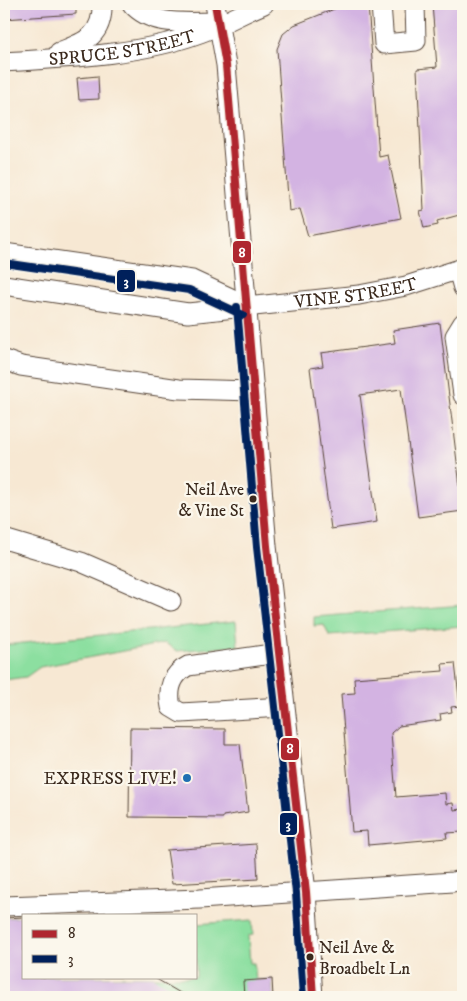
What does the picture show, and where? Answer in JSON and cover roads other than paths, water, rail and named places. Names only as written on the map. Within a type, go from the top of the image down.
[{"type":"street","points":[[39,60],[84,42],[97,32],[103,13],[102,4]]},
{"type":"street","points":[[132,4],[147,17],[156,19],[220,22]]},
{"type":"street","points":[[215,4],[220,22],[226,64],[278,652],[306,892],[313,997]]},
{"type":"street","name":"SPRUCE STREET","points":[[4,62],[91,56],[142,47],[198,34],[220,22],[264,4]]},
{"type":"street","points":[[381,4],[384,44],[416,42],[416,4]]},
{"type":"street","points":[[4,253],[192,280],[247,306]]},
{"type":"street","name":"VINE STREET","points":[[4,285],[188,312],[375,293],[461,275]]},
{"type":"street","points":[[463,323],[456,336],[463,395]]},
{"type":"street","points":[[4,360],[22,366],[179,390],[254,391]]},
{"type":"street","points":[[4,539],[81,562],[171,601]]},
{"type":"street","points":[[278,652],[188,666],[174,676],[170,700],[171,707],[181,712],[284,707]]},
{"type":"street","points":[[4,906],[200,899],[453,882],[463,879]]},
{"type":"place","name":"Neil Ave & Vine St","points":[[253,499]]},
{"type":"place","name":"EXPRESS LIVE!","points":[[187,778]]},
{"type":"place","name":"Neil Ave & Broadbelt Ln","points":[[310,957]]}]
